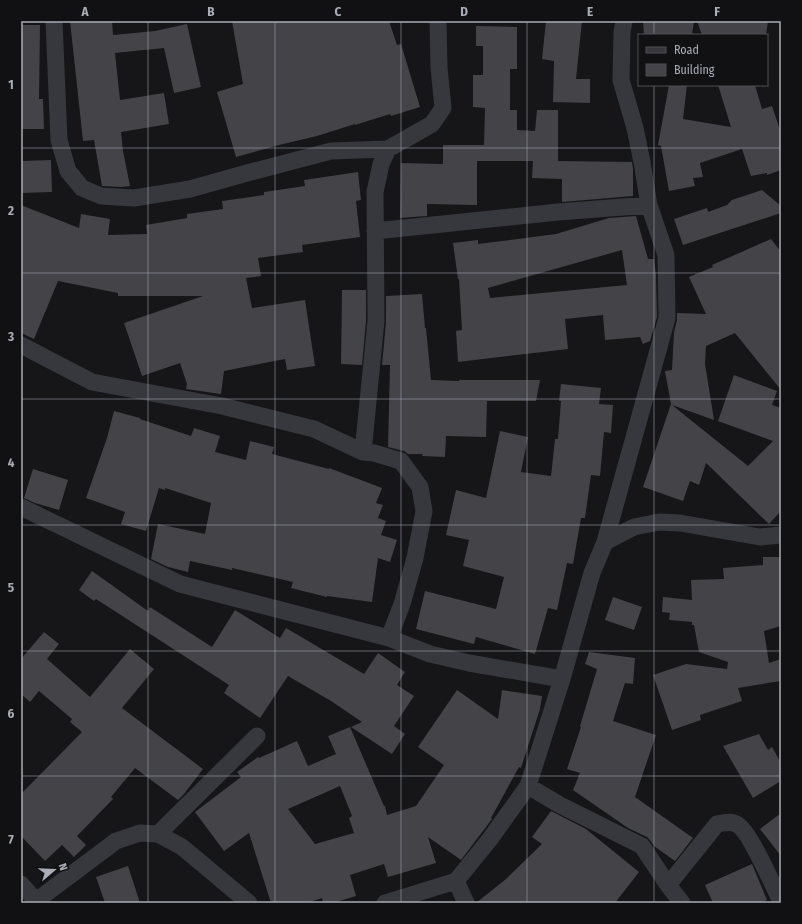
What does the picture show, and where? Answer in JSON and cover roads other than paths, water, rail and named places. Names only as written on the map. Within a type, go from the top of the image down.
[{"type":"street","points":[[54,21],[59,140],[68,171],[82,188],[101,196],[134,198],[190,189],[331,151],[388,149],[432,124],[443,108],[439,68],[438,21]]},
{"type":"street","points":[[386,903],[456,881],[490,839],[528,786],[562,679],[592,573],[605,542],[667,318],[666,255],[649,206],[635,128],[622,80],[622,32],[624,21]]},
{"type":"street","points":[[363,452],[376,321],[375,192],[381,164],[388,149]]},
{"type":"street","points":[[375,231],[558,212],[649,206]]},
{"type":"street","points":[[21,345],[92,382],[222,406],[314,429],[363,452],[374,453],[400,461],[420,487],[424,511],[415,558],[402,604],[389,638]]},
{"type":"street","points":[[21,507],[180,584],[389,638],[430,654],[469,663],[562,679]]},
{"type":"street","points":[[605,542],[634,527],[659,522],[680,523],[760,537],[781,535]]},
{"type":"street","points":[[158,834],[257,736]]},
{"type":"street","points":[[528,786],[560,805],[642,846],[682,903]]},
{"type":"street","points":[[668,885],[717,824],[729,822],[738,825],[747,834],[781,901]]},
{"type":"street","points":[[21,884],[34,902],[116,841],[140,833],[158,834],[182,847],[249,903]]},
{"type":"street","points":[[456,881],[466,903]]}]
